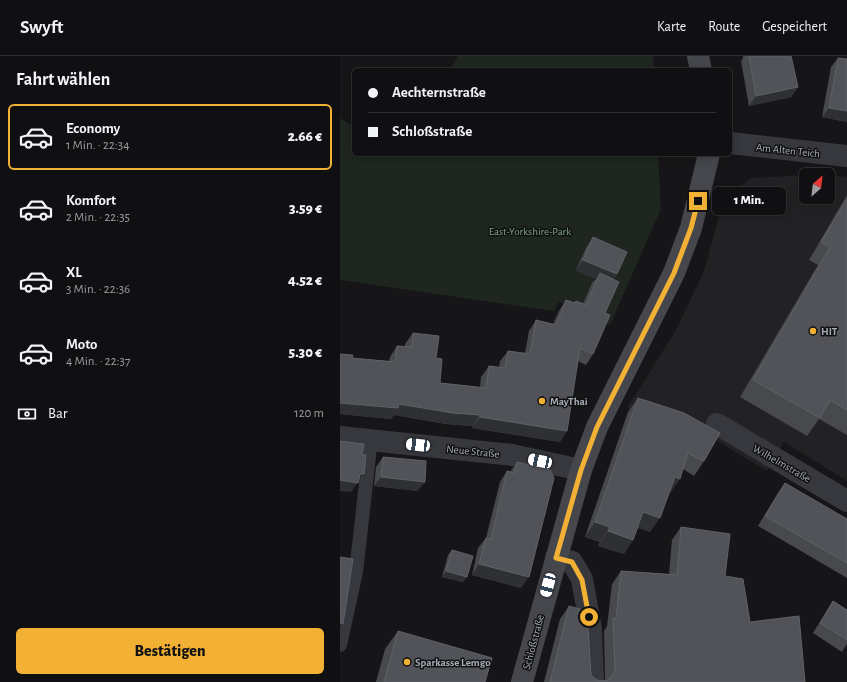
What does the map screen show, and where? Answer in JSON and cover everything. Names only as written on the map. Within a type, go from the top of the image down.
[{"type":"street","points":[[698,56],[701,68]]},
{"type":"street","name":"Am Alten Teich","points":[[732,143],[847,156]]},
{"type":"street","name":"Schloßstraße","points":[[522,682],[581,470],[597,427],[674,273],[691,228],[709,156]]},
{"type":"street","name":"Wilhelmstraße","points":[[717,424],[847,502]]},
{"type":"street","name":"Neue Straße","points":[[340,437],[512,455],[581,470]]},
{"type":"street","points":[[556,558],[572,562],[582,580],[591,629],[593,682]]},
{"type":"lane","points":[[340,645],[356,572],[371,440]]},
{"type":"shaded area","points":[[799,175],[799,204],[835,204],[835,176],[847,177],[847,481],[784,442],[767,471],[710,437],[627,408],[676,330],[704,271],[724,198],[752,178]]},
{"type":"green space","points":[[458,56],[653,56],[654,68],[450,68]]},
{"type":"green space","name":"East-Yorkshire-Park","points":[[340,118],[352,125],[352,156],[658,156],[661,209],[610,325],[559,302],[554,311],[340,280]]},
{"type":"building","points":[[749,56],[791,56],[798,87],[756,96]]},
{"type":"building","points":[[838,58],[847,59],[847,111],[829,108]]},
{"type":"building","name":"HIT","points":[[847,199],[847,410],[830,400],[820,418],[753,380],[830,247],[821,242]]},
{"type":"building","points":[[593,237],[627,252],[617,274],[583,260]]},
{"type":"building","points":[[600,273],[619,282],[605,313],[610,315],[593,354],[580,348],[567,431],[480,417],[480,415],[453,413],[399,404],[398,408],[340,403],[340,354],[353,355],[352,358],[395,362],[397,346],[412,347],[413,333],[439,336],[436,358],[442,359],[440,383],[486,388],[489,366],[505,368],[508,351],[530,354],[536,320],[556,325],[566,300],[575,303],[576,301],[586,305]]},
{"type":"building","points":[[638,398],[684,413],[720,433],[704,461],[688,453],[680,479],[675,477],[660,518],[643,512],[633,540],[608,531],[610,527],[595,522]]},
{"type":"building","points":[[340,441],[364,444],[362,455],[366,455],[364,474],[360,474],[358,483],[340,480]]},
{"type":"building","points":[[383,457],[426,461],[425,482],[381,477]]},
{"type":"building","points":[[517,462],[550,470],[554,478],[529,577],[479,564],[486,538],[491,539],[507,471],[514,473]]},
{"type":"building","points":[[785,483],[847,519],[847,563],[765,516]]},
{"type":"building","points":[[681,527],[730,534],[725,576],[743,579],[750,622],[799,616],[805,682],[550,682],[569,606],[587,611],[591,675],[597,680],[603,681],[608,680],[613,675],[615,669],[613,618],[616,619],[621,571],[677,575]]},
{"type":"building","points":[[452,550],[473,556],[467,577],[446,571]]},
{"type":"building","points":[[340,557],[353,559],[343,624],[340,623]]},
{"type":"building","points":[[833,601],[847,610],[847,640],[820,623]]},
{"type":"building","points":[[398,631],[492,658],[485,682],[384,682]]},
{"type":"place","name":"HIT","points":[[813,331]]},
{"type":"place","name":"MayThai","points":[[542,401]]},
{"type":"place","name":"Sparkasse Lemgo","points":[[407,662]]},
{"type":"route","points":[[589,617],[582,580],[572,562],[556,558],[581,470],[597,427],[674,273],[691,228],[698,201]]}]
